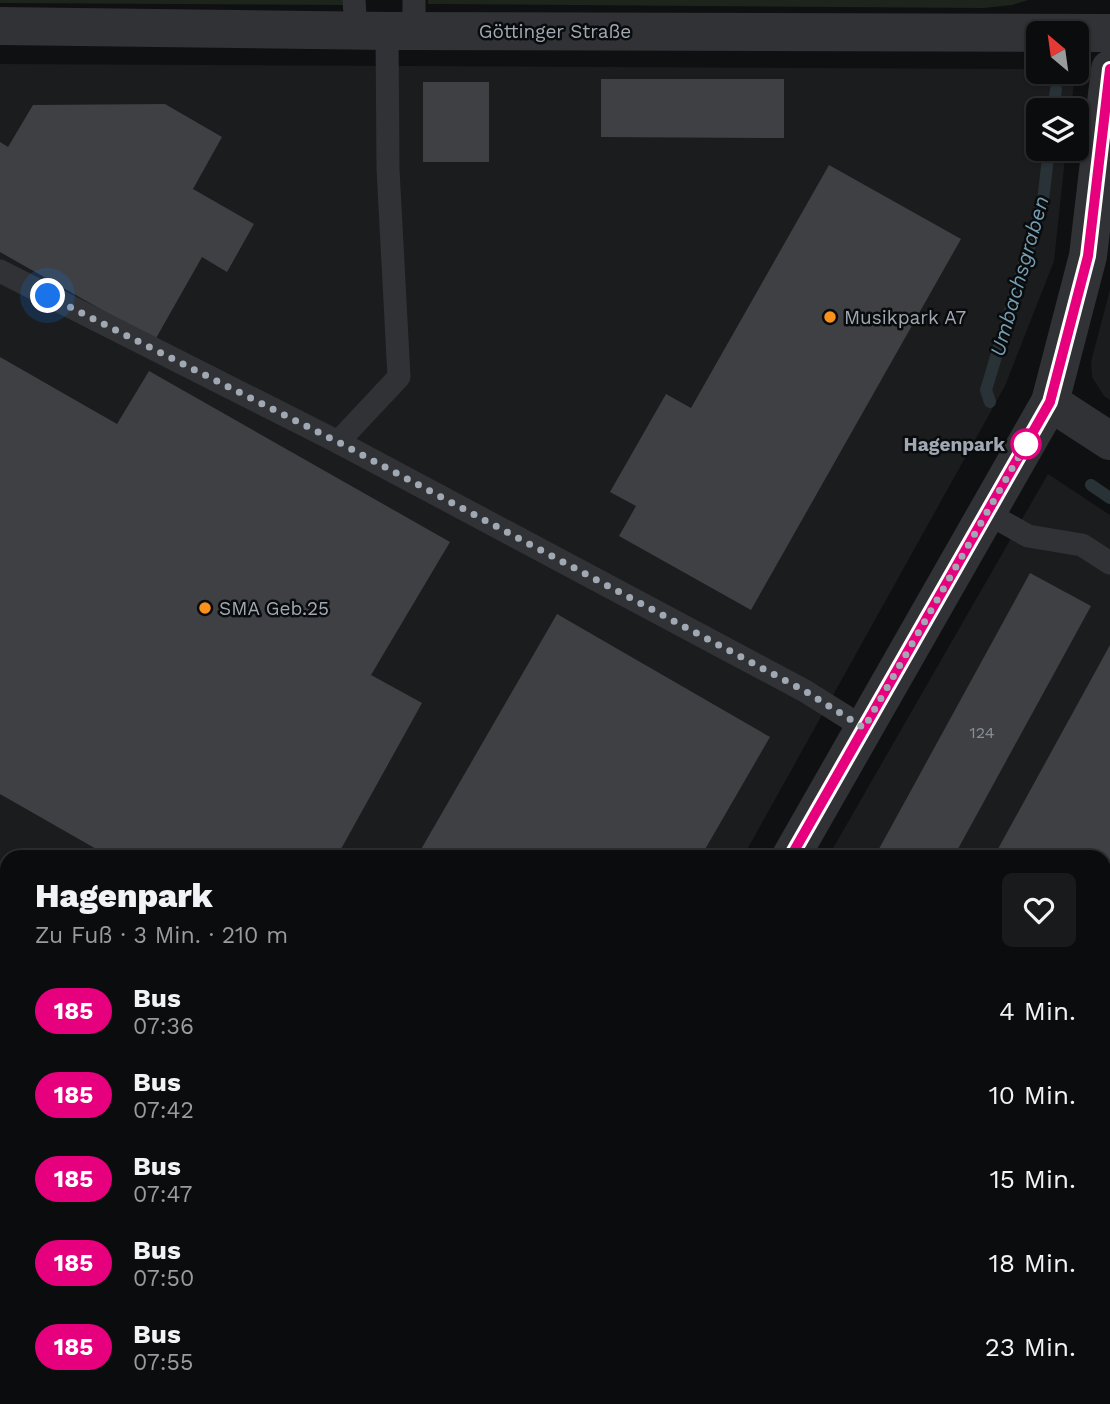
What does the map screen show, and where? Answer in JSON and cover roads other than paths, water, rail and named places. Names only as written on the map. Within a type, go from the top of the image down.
[{"type":"street","name":"Göttinger Straße","points":[[0,26],[385,18],[1110,33]]},
{"type":"street","points":[[795,850],[1050,402],[1088,256],[1101,218],[1110,69]]},
{"type":"street","points":[[1050,402],[1110,441]]},
{"type":"lane","points":[[338,442],[399,377],[388,169],[385,18]]},
{"type":"lane","points":[[0,271],[338,442],[805,691],[864,728]]},
{"type":"lane","points":[[987,513],[1028,536],[1082,545],[1110,563]]},
{"type":"waterway","name":"Umbachsgraben","points":[[1055,98],[1056,89]]},
{"type":"waterway","name":"Umbachsgraben","points":[[990,402],[986,390],[1043,201],[1048,161]]},
{"type":"waterway","name":"Umbachsgraben","points":[[1091,485],[1110,498]]},
{"type":"place","name":"Musikpark A7","points":[[830,317]]},
{"type":"place","name":"Hagenpark","points":[[1026,444]]},
{"type":"place","name":"SMA Geb.25","points":[[205,608]]}]
